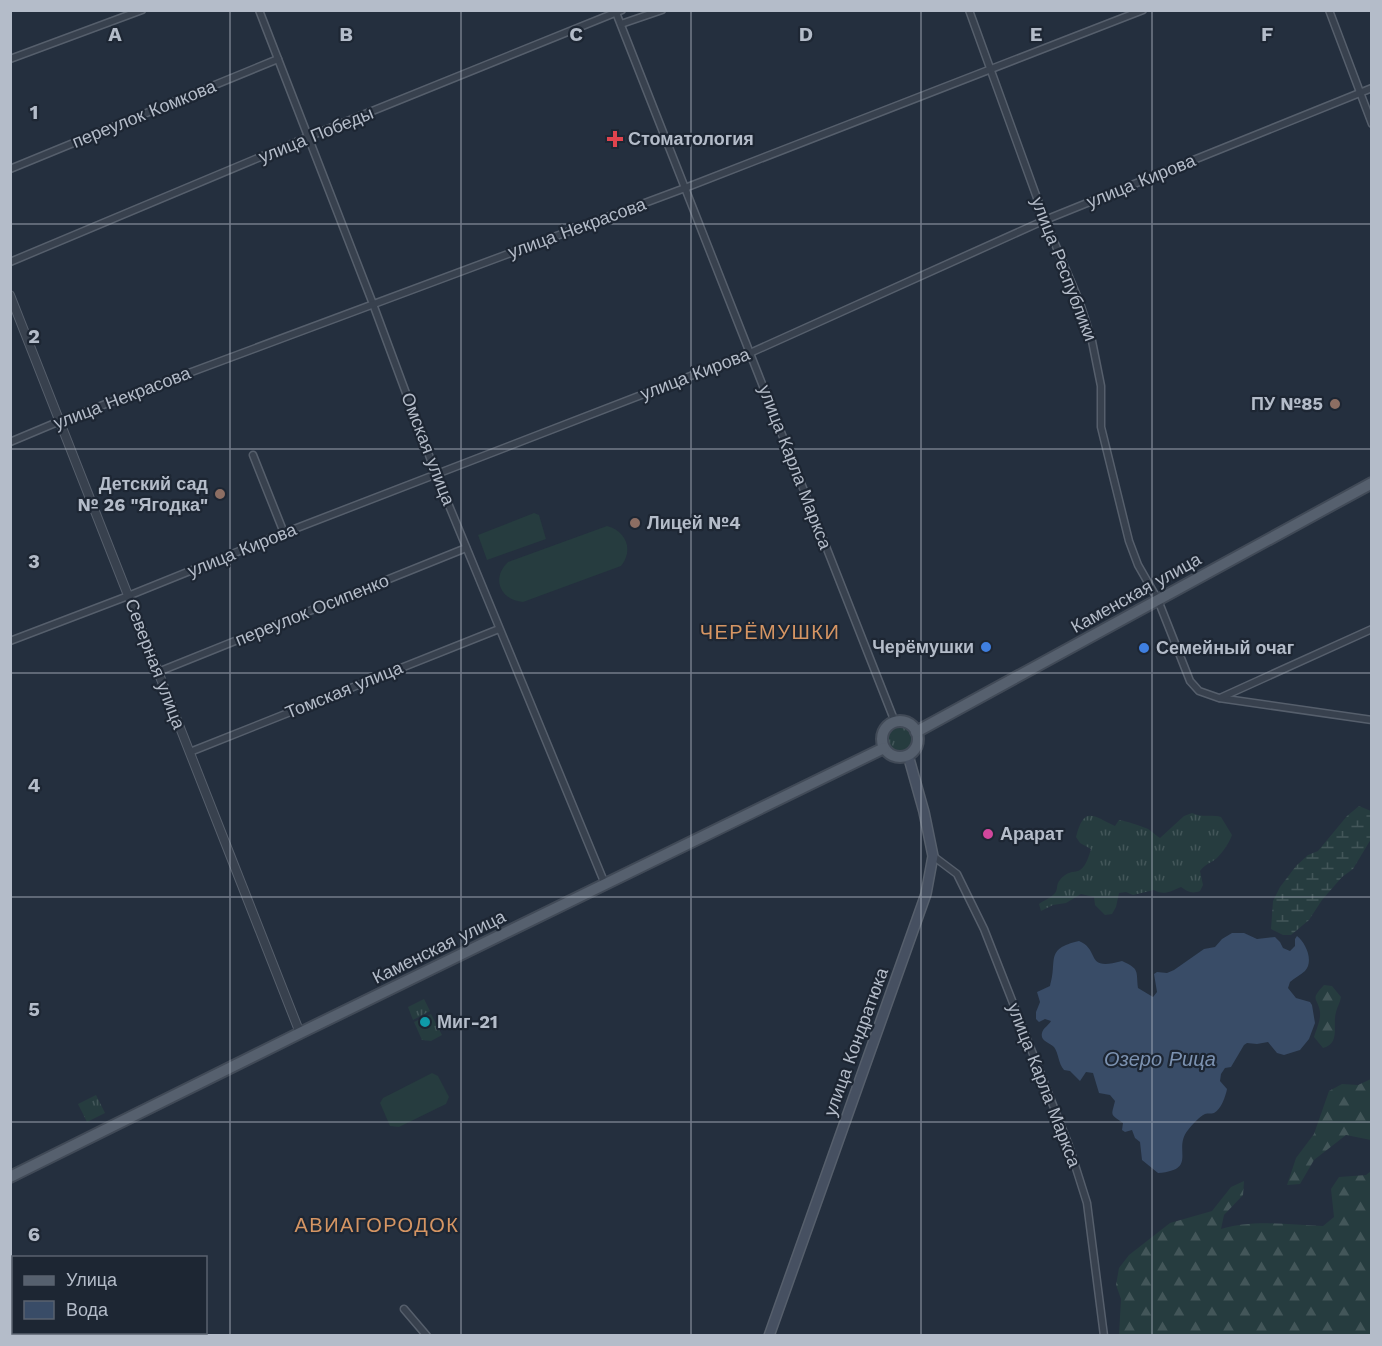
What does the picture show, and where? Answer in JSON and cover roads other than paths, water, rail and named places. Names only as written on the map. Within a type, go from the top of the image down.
[{"type":"main road","name":"Каменская улица","points":[[916,732],[1371,483]]},
{"type":"main road","points":[[895,722],[909,724],[916,732],[917,742],[908,755],[897,757],[888,753],[884,748],[883,733],[895,722]]},
{"type":"main road","name":"Каменская улица","points":[[10,1177],[884,748]]},
{"type":"main road","name":"улица Кондратюка","points":[[769,1335],[926,894],[933,856],[924,812],[908,755]]},
{"type":"street","points":[[10,59],[142,10]]},
{"type":"street","name":"Омская улица","points":[[259,10],[436,474],[605,884]]},
{"type":"street","points":[[621,24],[662,10]]},
{"type":"street","name":"улица Республики","points":[[969,10],[1044,220],[1080,303],[1092,341],[1101,386],[1101,427],[1129,541],[1138,565],[1158,600],[1190,681],[1199,692],[1219,698],[1371,720]]},
{"type":"street","name":"улица Некрасова","points":[[10,442],[60,421],[685,188],[1143,10]]},
{"type":"street","points":[[1329,10],[1371,124]]},
{"type":"street","name":"улица Карла Маркса","points":[[618,11],[621,24],[895,722]]},
{"type":"street","name":"улица Победы","points":[[10,262],[308,137],[618,11]]},
{"type":"street","name":"переулок Комкова","points":[[10,169],[278,59]]},
{"type":"street","name":"улица Кирова","points":[[10,641],[750,353],[1044,220],[1371,88]]},
{"type":"street","name":"Северная улица","points":[[10,295],[300,1033]]},
{"type":"street","points":[[253,455],[284,533]]},
{"type":"street","name":"переулок Осипенко","points":[[158,672],[466,548]]},
{"type":"street","name":"Томская улица","points":[[189,752],[499,629]]},
{"type":"street","points":[[1219,698],[1371,629]]},
{"type":"street","name":"улица Карла Маркса","points":[[933,856],[957,874],[984,929],[1069,1146],[1087,1203],[1104,1335]]},
{"type":"street","points":[[404,1309],[427,1335]]},
{"type":"water","name":"Озеро Рица","points":[[1232,933],[1244,933],[1257,939],[1275,937],[1283,948],[1290,951],[1295,946],[1297,936],[1300,939],[1308,952],[1308,967],[1290,982],[1288,988],[1296,998],[1310,1002],[1315,1023],[1309,1039],[1300,1050],[1284,1055],[1277,1053],[1268,1042],[1244,1045],[1231,1067],[1225,1068],[1221,1074],[1220,1081],[1227,1089],[1219,1109],[1214,1113],[1203,1115],[1188,1130],[1182,1144],[1182,1158],[1178,1168],[1158,1173],[1142,1160],[1140,1142],[1135,1138],[1132,1130],[1125,1132],[1122,1130],[1123,1123],[1113,1115],[1115,1101],[1110,1095],[1099,1093],[1093,1073],[1086,1072],[1080,1081],[1070,1071],[1064,1070],[1054,1047],[1042,1038],[1043,1031],[1051,1021],[1045,1019],[1039,1022],[1036,1019],[1040,1002],[1037,992],[1050,986],[1054,957],[1057,952],[1068,944],[1079,941],[1090,949],[1097,962],[1110,964],[1122,961],[1132,966],[1136,971],[1138,988],[1153,997],[1157,992],[1154,974],[1174,970],[1204,949],[1215,947]]},
{"type":"place","name":"Стоматология","points":[[615,139]]},
{"type":"place","name":"ПУ №85","points":[[1335,404]]},
{"type":"place","name":"Детский сад № 26 \"Ягодка\"","points":[[220,494]]},
{"type":"place","name":"Лицей №4","points":[[635,523]]},
{"type":"place","name":"Черёмушки","points":[[986,647]]},
{"type":"place","name":"Семейный очаг","points":[[1144,648]]},
{"type":"place","name":"Арарат","points":[[988,834]]},
{"type":"place","name":"Миг-21","points":[[425,1022]]},
{"type":"district","name":"ЧЕРЁМУШКИ","points":[[770,632]]},
{"type":"district","name":"АВИАГОРОДОК","points":[[377,1225]]}]
